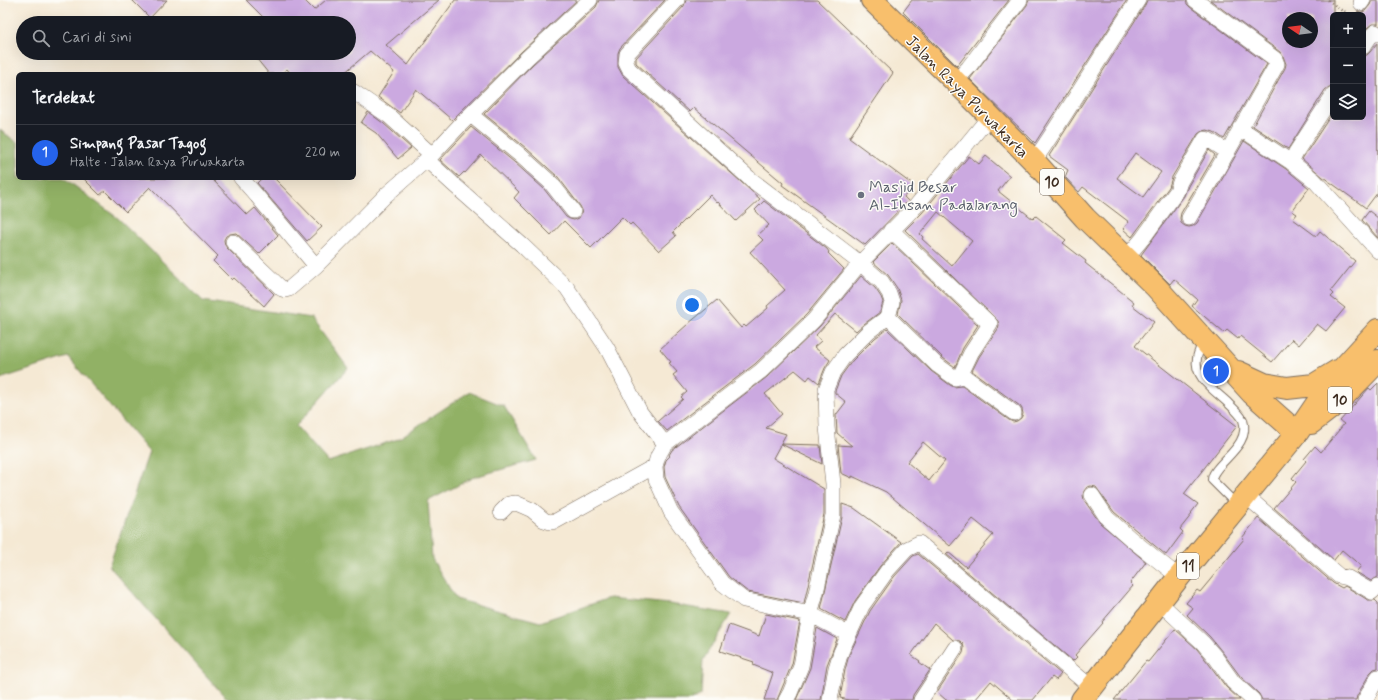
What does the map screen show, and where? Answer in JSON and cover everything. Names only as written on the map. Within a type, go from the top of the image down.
[{"type":"highway","name":"Jalan Raya Purwakarta","points":[[872,0],[1034,161],[1085,218],[1156,286],[1228,368],[1267,408],[1297,433]]},
{"type":"highway","name":"10","points":[[1297,433],[1322,396],[1345,366],[1378,330]]},
{"type":"highway","name":"10","points":[[1297,433],[1337,403],[1378,361]]},
{"type":"highway","name":"Jalan Raya Purwakarta","points":[[1228,368],[1264,384],[1287,388],[1314,385],[1345,366]]},
{"type":"highway","name":"11","points":[[1087,694],[1179,577],[1297,433]]},
{"type":"street","points":[[233,242],[283,290],[289,289],[316,266],[386,195],[430,158],[527,58],[590,0]]},
{"type":"street","points":[[677,0],[627,54],[626,63],[629,69],[749,178],[860,263],[882,282],[889,293],[892,302],[888,317],[869,331],[845,355],[833,372],[826,390],[827,427],[833,484],[833,515],[810,614],[801,666],[786,700]]},
{"type":"street","points":[[955,82],[968,68],[1020,0]]},
{"type":"street","points":[[1034,161],[1138,0]]},
{"type":"street","points":[[1189,218],[1277,64],[1275,59],[1195,0]]},
{"type":"street","points":[[1366,43],[1375,32],[1378,34]]},
{"type":"street","points":[[356,93],[389,116],[453,184],[522,245],[567,288],[607,348],[640,412],[665,444]]},
{"type":"street","points":[[1291,162],[1330,100]]},
{"type":"street","points":[[471,115],[520,155],[551,183],[573,211]]},
{"type":"street","points":[[848,634],[810,614],[744,600],[722,583],[671,512],[656,479],[655,466],[658,456],[665,444],[761,371],[814,320],[860,263],[915,207],[990,116]]},
{"type":"street","points":[[1240,128],[1291,162],[1314,180],[1378,251]]},
{"type":"street","points":[[1126,258],[1143,238],[1177,191],[1180,182],[1205,139],[1228,152]]},
{"type":"street","points":[[243,180],[316,266]]},
{"type":"street","points":[[888,317],[937,365],[955,378],[959,377],[961,374],[971,353],[990,324],[892,230]]},
{"type":"street","points":[[961,374],[1014,413]]},
{"type":"street","points":[[501,512],[509,504],[516,503],[532,510],[544,520],[550,522],[556,521],[655,466]]},
{"type":"street","points":[[1092,495],[1107,518],[1179,577]]},
{"type":"street","points":[[1241,500],[1340,576],[1348,578],[1372,592],[1378,586]]},
{"type":"street","points":[[835,699],[836,668],[848,634],[862,606],[887,570],[907,549],[919,543],[1087,694]]},
{"type":"street","points":[[1160,602],[1203,643],[1233,682],[1253,700]]},
{"type":"street","points":[[921,700],[955,648]]},
{"type":"street","points":[[1365,700],[1378,677]]},
{"type":"lane","points":[[1204,340],[1197,359],[1197,369],[1202,378],[1236,411],[1242,420],[1244,433],[1239,445],[1222,463],[1212,476],[1212,480],[1241,500]]},
{"type":"path","points":[[1328,0],[1345,12]]},
{"type":"green space","points":[[0,130],[16,142],[16,180],[67,180],[119,219],[203,301],[311,318],[348,368],[296,426],[328,462],[398,439],[469,392],[504,406],[536,460],[474,477],[428,501],[432,559],[456,599],[540,622],[609,598],[670,604],[731,614],[703,660],[701,695],[691,700],[232,700],[226,698],[109,566],[149,452],[68,357],[0,379]]},
{"type":"building","points":[[132,0],[167,0],[152,16],[148,16]]},
{"type":"building","points":[[246,0],[304,0],[314,10],[326,0],[439,0],[386,45],[408,65],[455,0],[577,0],[521,52],[452,120],[416,89],[400,113],[378,97],[394,72],[370,51],[345,72],[289,72],[287,69],[283,72],[267,72],[258,60],[356,60],[356,16],[262,16]]},
{"type":"building","points":[[599,0],[665,0],[620,48],[618,53],[618,67],[623,76],[760,199],[736,221],[710,195],[673,232],[676,236],[659,251],[632,223],[630,225],[622,217],[591,248],[564,221],[551,235],[514,198],[519,192],[481,155],[465,173],[464,172],[459,177],[440,160],[471,127],[544,189],[566,217],[574,220],[579,218],[582,210],[580,206],[558,177],[526,148],[484,114],[533,64],[596,7]]},
{"type":"building","points":[[686,0],[817,0],[893,73],[849,138],[913,185],[904,197],[908,201],[865,245],[782,185],[783,183],[694,108],[690,112],[636,63],[636,58],[684,6]]},
{"type":"building","points":[[912,0],[1009,0],[957,66],[903,12]]},
{"type":"building","points":[[1029,0],[1127,0],[1035,143],[970,79],[1027,5]]},
{"type":"building","points":[[1147,0],[1186,0],[1190,7],[1267,64],[1224,139],[1214,132],[1207,130],[1198,134],[1172,177],[1169,187],[1132,237],[1123,229],[1129,222],[1083,187],[1079,192],[1065,177],[1068,170],[1049,156]],"holes":[[[1135,153],[1161,172],[1143,197],[1117,178]]]},
{"type":"building","points":[[1210,0],[1333,0],[1333,12],[1330,12],[1330,87],[1325,90],[1288,149],[1253,126],[1285,68],[1286,64],[1280,52]]},
{"type":"building","points":[[1372,0],[1378,0],[1378,24],[1372,24],[1366,29],[1366,12],[1361,12],[1365,11]]},
{"type":"building","points":[[1377,43],[1378,192],[1366,208],[1323,177],[1302,159],[1330,117],[1330,120],[1366,120],[1366,55]]},
{"type":"building","points":[[368,112],[411,148],[398,159],[376,133],[361,123]]},
{"type":"building","points":[[1244,141],[1286,169],[1309,188],[1292,211],[1297,214],[1293,219],[1316,236],[1320,231],[1355,261],[1331,291],[1334,294],[1331,297],[1345,308],[1326,331],[1317,324],[1299,345],[1292,339],[1272,362],[1240,336],[1238,339],[1227,330],[1224,333],[1192,306],[1197,299],[1174,279],[1170,284],[1141,255],[1184,196],[1188,186],[1209,150],[1215,155],[1181,213],[1180,218],[1181,223],[1185,226],[1193,226],[1197,223]]},
{"type":"building","points":[[969,156],[979,164],[986,156],[1010,176],[998,191],[1033,219],[1036,216],[1066,240],[1063,243],[1086,261],[1085,263],[1134,302],[1132,305],[1154,322],[1135,346],[1237,426],[1184,494],[1198,504],[1180,529],[1183,532],[1166,555],[1114,512],[1096,487],[1087,487],[1084,491],[1084,500],[1100,523],[1146,562],[1130,583],[1133,586],[1075,655],[1077,657],[1073,661],[946,554],[948,552],[966,567],[993,535],[973,519],[950,546],[886,492],[852,476],[852,478],[841,473],[838,445],[852,446],[837,433],[836,415],[846,402],[835,393],[835,391],[841,376],[852,361],[875,338],[887,329],[931,371],[950,385],[954,387],[962,386],[1013,422],[1021,418],[1023,414],[1020,406],[972,371],[979,357],[998,329],[998,321],[905,230],[922,213]],"holes":[[[938,212],[972,241],[952,266],[922,239],[923,237],[920,234]],[[923,442],[945,461],[929,481],[907,462]]]},
{"type":"building","points":[[85,180],[213,180],[247,215],[255,208],[278,235],[259,254],[236,233],[226,236],[224,240],[227,248],[274,294],[264,306],[234,278],[232,280],[213,261],[218,256],[150,187],[126,212],[105,191],[100,195]]},
{"type":"building","points":[[260,180],[276,180],[322,227],[307,241],[257,183]]},
{"type":"building","points":[[764,201],[827,249],[829,252],[828,253],[844,269],[807,314],[755,364],[667,431],[658,421],[683,399],[681,397],[687,392],[673,375],[677,372],[660,349],[717,300],[741,328],[744,325],[746,327],[768,308],[767,306],[785,290],[750,252],[763,240],[758,235],[769,225],[755,210]]},
{"type":"building","points":[[1369,211],[1378,218],[1378,238],[1362,220]]},
{"type":"building","points":[[892,243],[978,325],[963,348],[955,367],[943,358],[898,314],[901,300],[897,288],[888,275],[873,262]]},
{"type":"building","points":[[861,276],[875,288],[881,297],[883,302],[880,312],[856,331],[835,314],[816,335],[821,341],[814,347],[830,360],[819,383],[810,376],[807,380],[795,370],[765,394],[782,414],[766,428],[786,434],[773,458],[824,489],[824,514],[804,603],[748,592],[729,577],[679,507],[665,477],[664,467],[666,460],[670,456],[669,455],[672,450],[767,377],[820,326]]},
{"type":"building","points":[[1378,383],[1378,577],[1371,581],[1356,572],[1361,566],[1342,550],[1334,560],[1274,508],[1296,482],[1292,478],[1306,461],[1304,459],[1315,446],[1321,452],[1344,424],[1340,421],[1369,388],[1371,390]]},
{"type":"building","points":[[781,444],[820,445],[822,464]]},
{"type":"building","points":[[842,504],[854,508],[901,542],[880,566],[855,601],[845,622],[821,609],[842,517]]},
{"type":"building","points":[[1258,518],[1333,583],[1342,588],[1345,586],[1368,600],[1375,600],[1378,603],[1378,668],[1374,669],[1370,673],[1356,700],[1262,700],[1259,694],[1240,676],[1210,637],[1187,615],[1193,608],[1186,603],[1197,590],[1200,592],[1244,539],[1242,538]]},
{"type":"building","points":[[918,554],[1061,674],[1056,680],[1052,677],[1033,700],[1013,700],[991,681],[975,700],[946,700],[937,692],[963,653],[964,648],[960,641],[953,640],[934,623],[911,655],[930,670],[913,695],[912,700],[849,700],[840,698],[849,655],[870,611],[894,577],[913,556]]},
{"type":"building","points":[[766,614],[800,621],[792,664],[777,700],[764,700],[773,673],[753,665],[754,662],[720,651],[729,625],[759,636]]},
{"type":"building","points":[[817,628],[837,639],[827,665],[821,700],[796,700],[810,668]]},
{"type":"building","points":[[1175,629],[1197,649],[1226,687],[1240,700],[1114,700]]},
{"type":"place","name":"Masjid Besar Al-Ihsan Padalarang","points":[[861,195]]},
{"type":"place","name":"Simpang Pasar Tagog","points":[[1216,371]]}]
